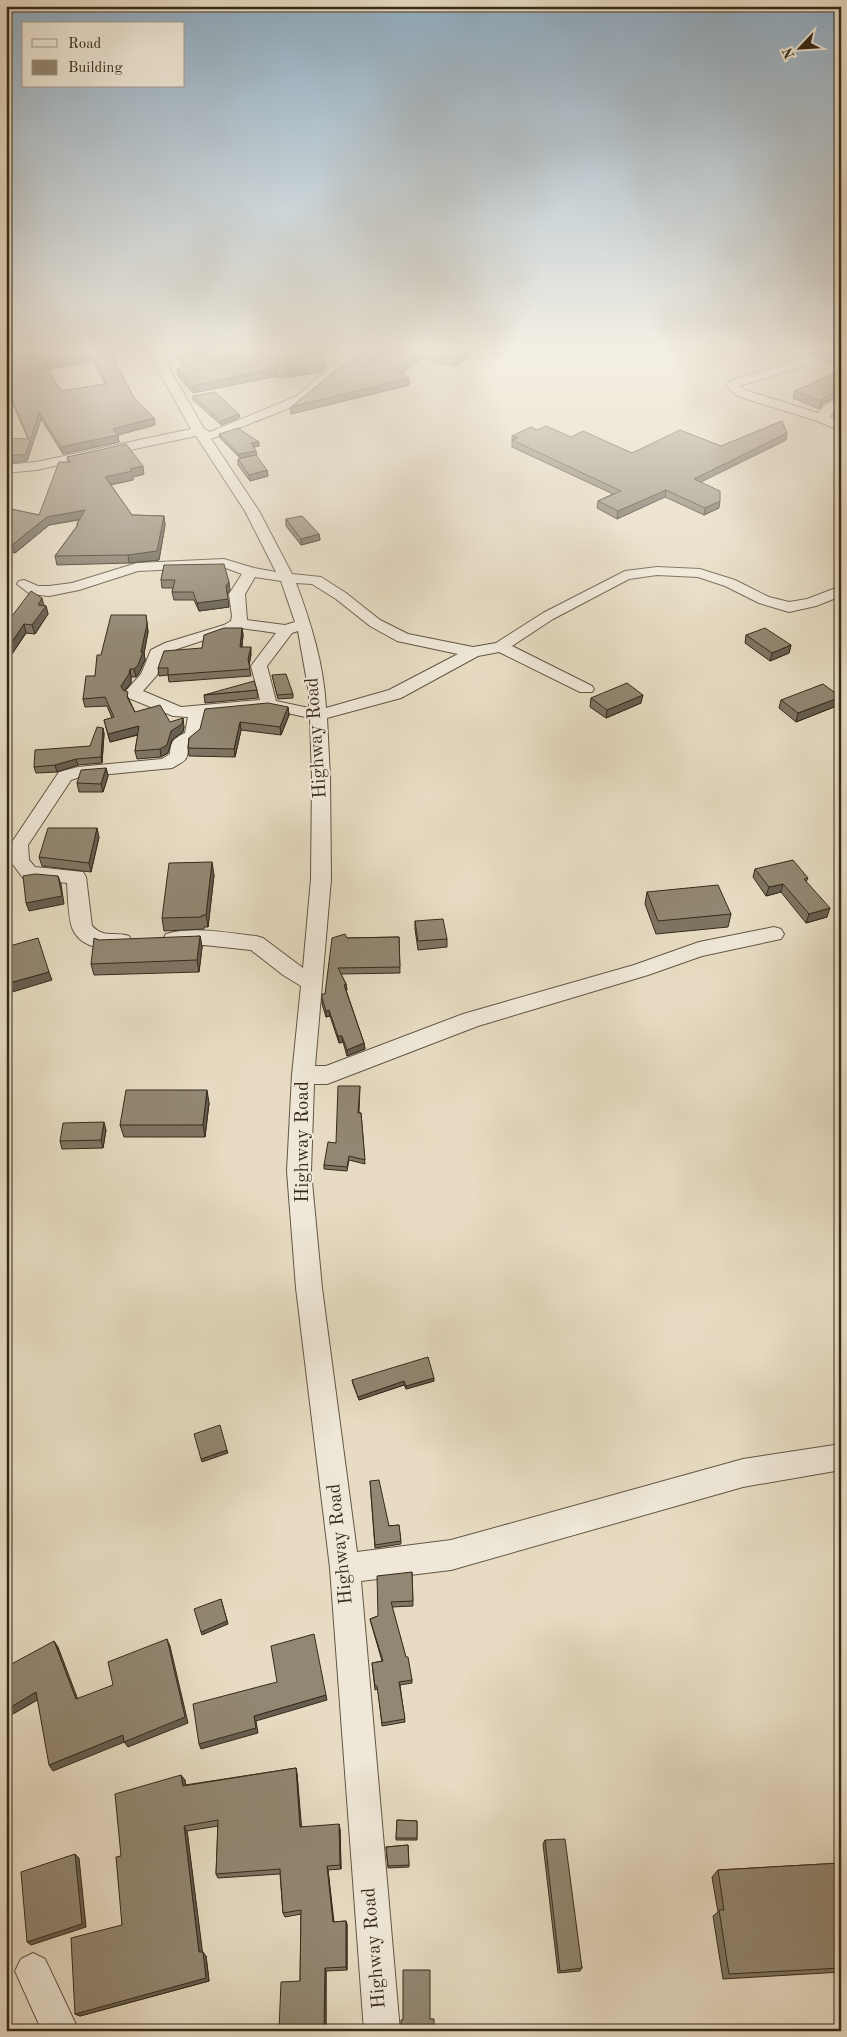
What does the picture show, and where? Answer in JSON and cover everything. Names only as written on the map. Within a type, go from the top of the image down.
[{"type":"street","points":[[6,469],[36,466],[134,445]]},
{"type":"street","name":"Highway Road","points":[[208,445],[252,511],[287,578],[295,627],[317,693],[321,777],[321,879],[303,1075],[299,1171],[310,1288],[345,1568],[382,2031]]},
{"type":"street","points":[[24,584],[35,591],[50,591],[74,587],[137,567],[224,563],[251,572],[287,578],[316,580],[341,596],[375,623],[403,638],[472,652],[501,648],[548,616],[626,574],[657,571],[700,573],[730,583],[764,600],[789,606],[811,603],[841,590]]},
{"type":"street","points":[[238,623],[240,616],[236,594],[251,572]]},
{"type":"street","points":[[295,627],[238,623],[230,628],[171,646],[157,653],[149,675],[132,693],[179,712],[269,704],[318,715],[395,694],[440,672],[472,652]]},
{"type":"street","points":[[269,704],[263,689],[259,666],[295,627]]},
{"type":"street","points":[[501,648],[586,689]]},
{"type":"street","points":[[197,711],[193,736],[180,742],[178,757],[173,761],[166,764],[78,772],[65,776],[19,845],[20,862],[30,873],[76,877],[82,928],[90,937],[102,942],[204,938],[256,943],[290,970],[312,983]]},
{"type":"street","points":[[303,1075],[327,1076],[471,1020],[641,970],[699,949],[774,934]]},
{"type":"street","points":[[345,1568],[451,1554],[743,1473],[841,1457]]},
{"type":"street","points":[[33,1971],[61,2031]]},
{"type":"building","points":[[6,445],[29,445],[26,454],[6,456]]},
{"type":"building","points":[[127,445],[143,466],[130,469],[132,471],[105,477],[132,515],[164,516],[157,551],[128,555],[55,556],[78,525],[85,510],[47,517],[12,545],[6,543],[6,508],[39,515],[59,462],[71,462],[67,457]]},
{"type":"building","points":[[230,445],[252,445],[256,451],[239,454]]},
{"type":"building","points":[[523,445],[614,445],[632,453],[649,445],[763,445],[694,479],[720,491],[720,501],[705,508],[666,490],[618,511],[598,501],[621,491]]},
{"type":"building","points":[[256,455],[267,470],[249,475],[238,459]]},
{"type":"building","points":[[302,516],[319,534],[301,539],[286,519]]},
{"type":"building","points":[[224,564],[229,582],[226,586],[228,599],[197,603],[193,592],[172,592],[175,580],[161,580],[164,565]]},
{"type":"building","points":[[31,591],[42,598],[38,605],[46,606],[32,625],[24,624],[10,645],[6,645],[6,624]]},
{"type":"building","points":[[111,615],[146,615],[147,624],[141,652],[143,652],[138,665],[134,669],[130,669],[121,686],[123,690],[128,692],[127,697],[135,712],[160,705],[170,722],[183,718],[182,724],[171,731],[167,745],[160,749],[135,751],[139,726],[108,734],[104,720],[114,717],[105,697],[83,699],[86,676],[95,676],[97,655],[101,655]]},
{"type":"building","points":[[224,628],[242,628],[240,647],[251,647],[248,659],[250,669],[168,675],[168,668],[158,668],[164,651],[202,648],[204,635]]},
{"type":"building","points":[[765,628],[791,645],[772,653],[746,635]]},
{"type":"building","points":[[286,674],[293,694],[277,695],[272,675]]},
{"type":"building","points":[[254,681],[257,690],[204,695]]},
{"type":"building","points":[[627,683],[643,695],[607,710],[591,698]]},
{"type":"building","points":[[823,684],[841,697],[798,713],[781,700]]},
{"type":"building","points":[[268,703],[288,707],[280,727],[240,722],[234,749],[188,748],[189,738],[200,729],[205,709]]},
{"type":"building","points":[[97,727],[103,728],[101,757],[76,759],[55,765],[34,767],[35,750],[90,746]]},
{"type":"building","points":[[106,768],[101,784],[77,783],[81,770]]},
{"type":"building","points":[[48,828],[97,828],[89,863],[39,857]]},
{"type":"building","points":[[793,860],[808,878],[804,879],[830,908],[809,914],[783,884],[769,887],[755,869]]},
{"type":"building","points":[[212,862],[206,915],[202,915],[202,917],[162,918],[169,863]]},
{"type":"building","points":[[35,874],[58,876],[62,896],[26,903],[23,876]]},
{"type":"building","points":[[718,885],[731,914],[658,921],[647,892]]},
{"type":"building","points":[[443,919],[447,939],[418,941],[415,921]]},
{"type":"building","points":[[345,934],[347,938],[399,937],[400,967],[338,968],[346,984],[344,985],[364,1043],[347,1050],[342,1036],[338,1036],[329,1010],[326,1011],[322,998],[322,994],[325,994],[332,938]]},
{"type":"building","points":[[200,936],[197,960],[91,964],[94,938],[99,940]]},
{"type":"building","points":[[38,938],[49,972],[6,984],[6,947]]},
{"type":"building","points":[[837,969],[841,969],[841,977]]},
{"type":"building","points":[[338,1086],[360,1086],[358,1113],[361,1113],[365,1160],[349,1156],[347,1167],[324,1165],[328,1142],[336,1143]]},
{"type":"building","points":[[126,1090],[207,1090],[203,1125],[120,1125]]},
{"type":"building","points":[[104,1122],[101,1140],[60,1141],[63,1123]]},
{"type":"building","points":[[428,1357],[434,1378],[406,1386],[404,1381],[358,1397],[352,1380]]},
{"type":"building","points":[[220,1425],[227,1450],[201,1459],[194,1434]]},
{"type":"building","points":[[379,1480],[389,1526],[399,1525],[401,1541],[375,1545],[370,1481]]},
{"type":"building","points":[[412,1572],[413,1601],[391,1602],[406,1657],[408,1657],[412,1680],[399,1682],[405,1719],[382,1723],[372,1663],[383,1661],[370,1619],[378,1616],[377,1576]]},
{"type":"building","points":[[221,1599],[227,1621],[201,1632],[194,1609]]},
{"type":"building","points":[[314,1634],[326,1695],[254,1716],[256,1728],[199,1744],[193,1704],[277,1682],[271,1646]]},
{"type":"building","points":[[167,1639],[185,1717],[124,1742],[123,1735],[49,1765],[36,1692],[6,1710],[6,1667],[54,1641],[76,1699],[113,1685],[108,1662]]},
{"type":"building","points":[[296,1768],[300,1827],[339,1824],[340,1865],[327,1866],[333,1922],[346,1921],[346,1967],[325,1968],[324,2029],[279,2030],[281,1982],[300,1981],[301,1910],[283,1913],[280,1869],[216,1874],[218,1820],[184,1826],[199,1952],[203,1952],[206,1978],[75,2014],[71,1938],[122,1925],[116,1857],[121,1856],[115,1794],[181,1775],[183,1786]]},
{"type":"building","points":[[397,1820],[417,1821],[417,1838],[396,1838]]},
{"type":"building","points":[[565,1839],[582,1968],[560,1971],[545,1840]]},
{"type":"building","points":[[408,1845],[409,1865],[388,1866],[386,1847]]},
{"type":"building","points":[[75,1854],[82,1924],[27,1942],[21,1872]]},
{"type":"building","points":[[841,1863],[841,1968],[729,1974],[719,1910],[724,1910],[718,1870]]},
{"type":"building","points":[[403,1970],[430,1970],[430,2019],[434,2019],[434,2031],[401,2031],[401,2020],[403,2020]]}]
